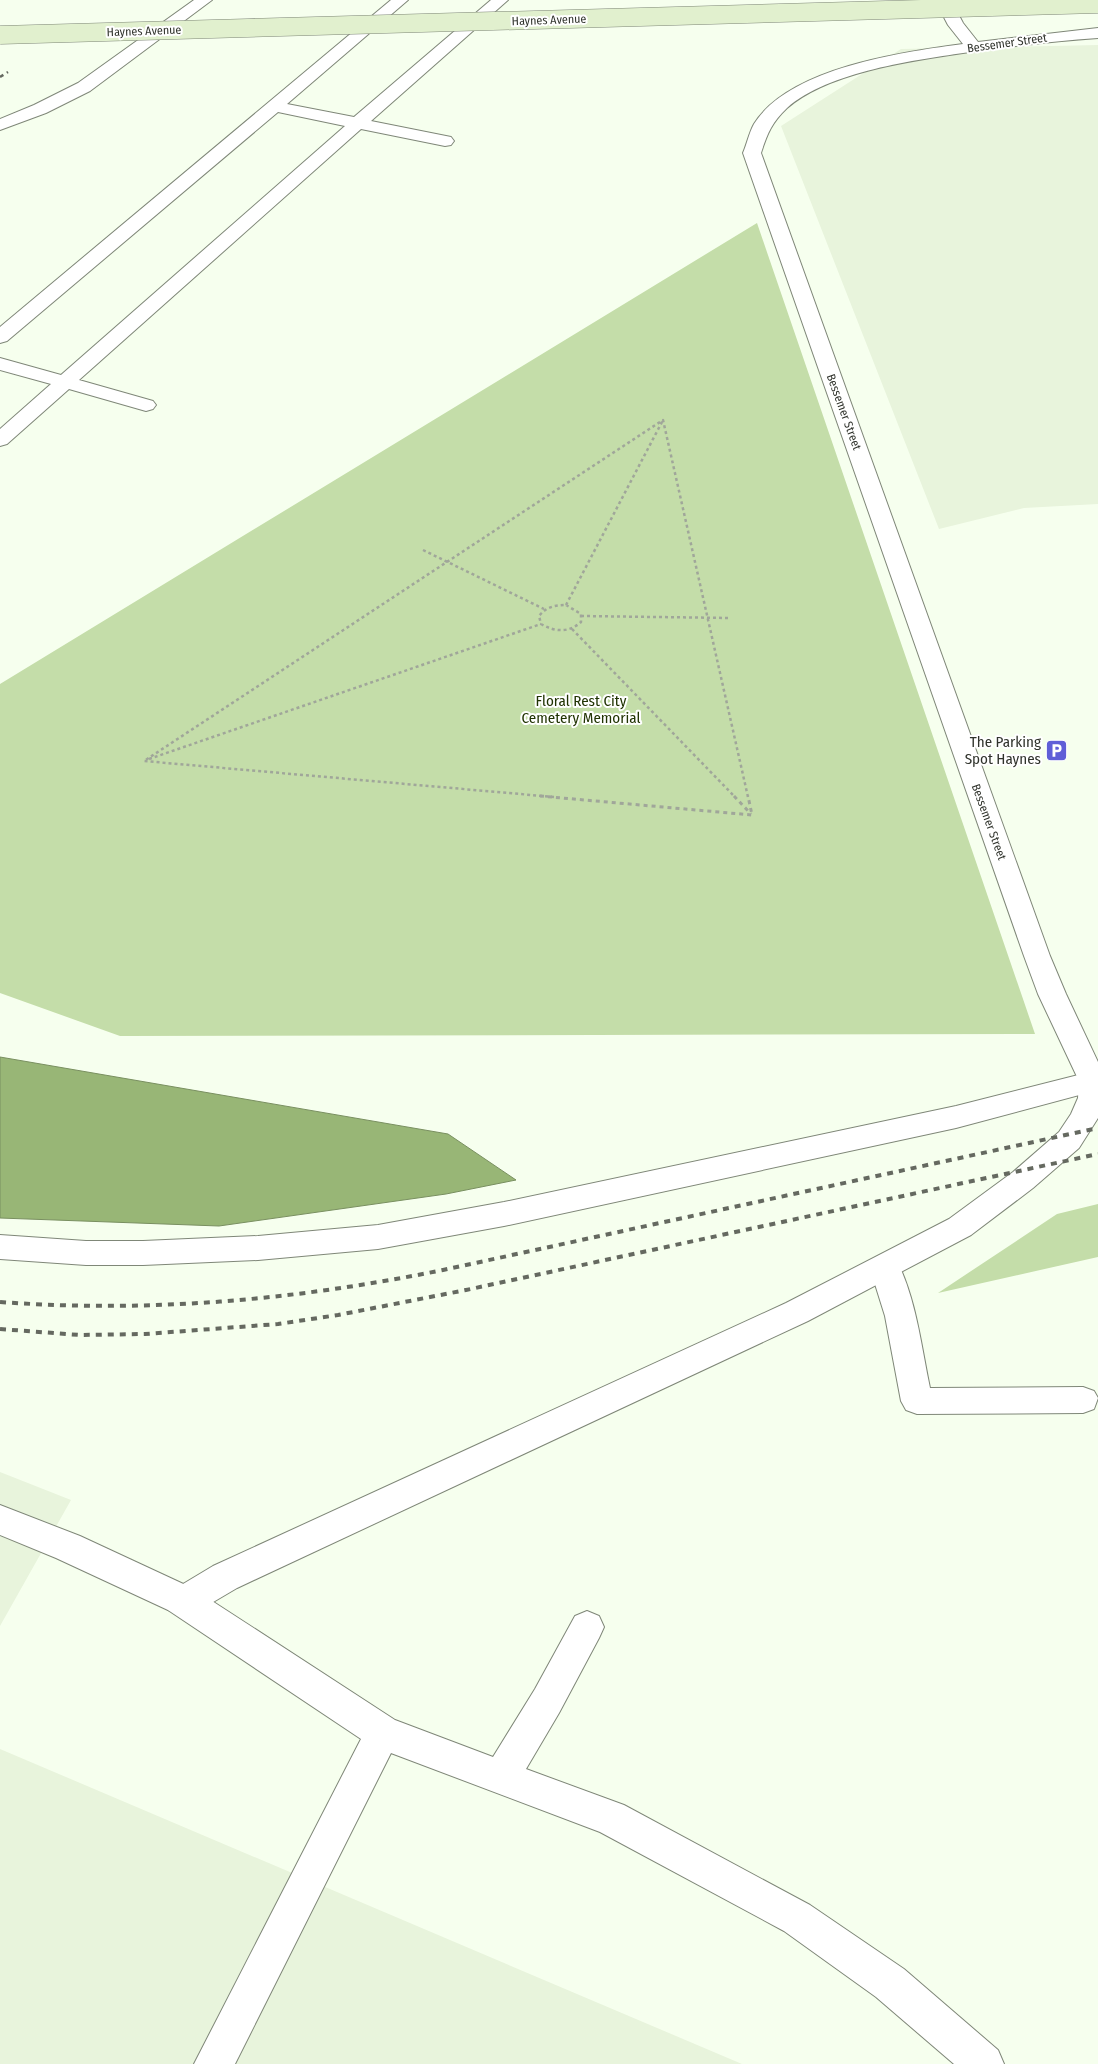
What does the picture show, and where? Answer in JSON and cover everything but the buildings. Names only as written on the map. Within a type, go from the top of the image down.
[{"type":"main road","name":"Haynes Avenue","points":[[0,35],[1098,4]]},
{"type":"street","points":[[0,125],[40,110],[84,86],[204,0]]},
{"type":"street","points":[[0,337],[400,0]]},
{"type":"street","points":[[0,440],[500,0]]},
{"type":"street","points":[[943,0],[956,25],[974,47]]},
{"type":"street","name":"Bessemer Street","points":[[1095,1081],[1071,1033],[1037,956],[752,153],[756,135],[771,114],[793,95],[808,87],[862,68],[911,57],[974,47],[1045,37],[1098,33]]},
{"type":"street","points":[[274,106],[446,141]]},
{"type":"street","points":[[0,364],[146,405]]},
{"type":"street","points":[[0,1247],[86,1253],[143,1253],[258,1248],[378,1237],[504,1214],[956,1117],[1095,1081],[1092,1098],[1084,1118],[1070,1140],[1024,1180],[960,1227],[885,1268],[797,1312],[225,1577],[186,1600],[180,1599]]},
{"type":"street","points":[[885,1268],[900,1316],[917,1401],[1083,1400]]},
{"type":"street","points":[[0,1520],[68,1548],[180,1599],[384,1733],[610,1818],[797,1918],[890,1983],[984,2064]]},
{"type":"street","points":[[501,1778],[547,1701],[587,1626]]},
{"type":"street","points":[[214,2064],[384,1733]]},
{"type":"path","points":[[144,761],[663,420]]},
{"type":"path","points":[[566,605],[663,420]]},
{"type":"path","points":[[663,420],[752,815]]},
{"type":"path","points":[[423,550],[544,610]]},
{"type":"path","points":[[566,605],[577,610],[582,616],[581,622],[572,629],[566,631],[552,630],[541,624],[539,616],[544,610],[552,606],[566,605]]},
{"type":"path","points":[[582,616],[731,618]]},
{"type":"path","points":[[144,761],[541,624]]},
{"type":"path","points":[[572,629],[752,815]]},
{"type":"path","points":[[144,761],[752,815]]},
{"type":"shaded area","points":[[1098,45],[1098,504],[1024,508],[939,529],[781,126],[901,49]]},
{"type":"shaded area","points":[[0,1057],[448,1134],[516,1180],[446,1194],[219,1226],[0,1218]]},
{"type":"shaded area","points":[[0,1472],[71,1500],[0,1626]]},
{"type":"shaded area","points":[[0,1749],[742,2064],[0,2064]]},
{"type":"green space","name":"Floral Rest City Cemetery Memorial","points":[[757,223],[1035,1034],[120,1036],[0,993],[0,684]]},
{"type":"green space","points":[[1098,1204],[1098,1257],[938,1293],[1057,1214]]},
{"type":"railway","points":[[0,77],[8,72]]},
{"type":"railway","points":[[0,1302],[56,1305],[168,1305],[278,1296],[333,1289],[443,1270],[1098,1128]]},
{"type":"railway","points":[[0,1329],[80,1335],[145,1334],[278,1324],[338,1315],[466,1290],[1098,1154]]},
{"type":"place","name":"The Parking Spot Haynes","points":[[1057,751]]}]
